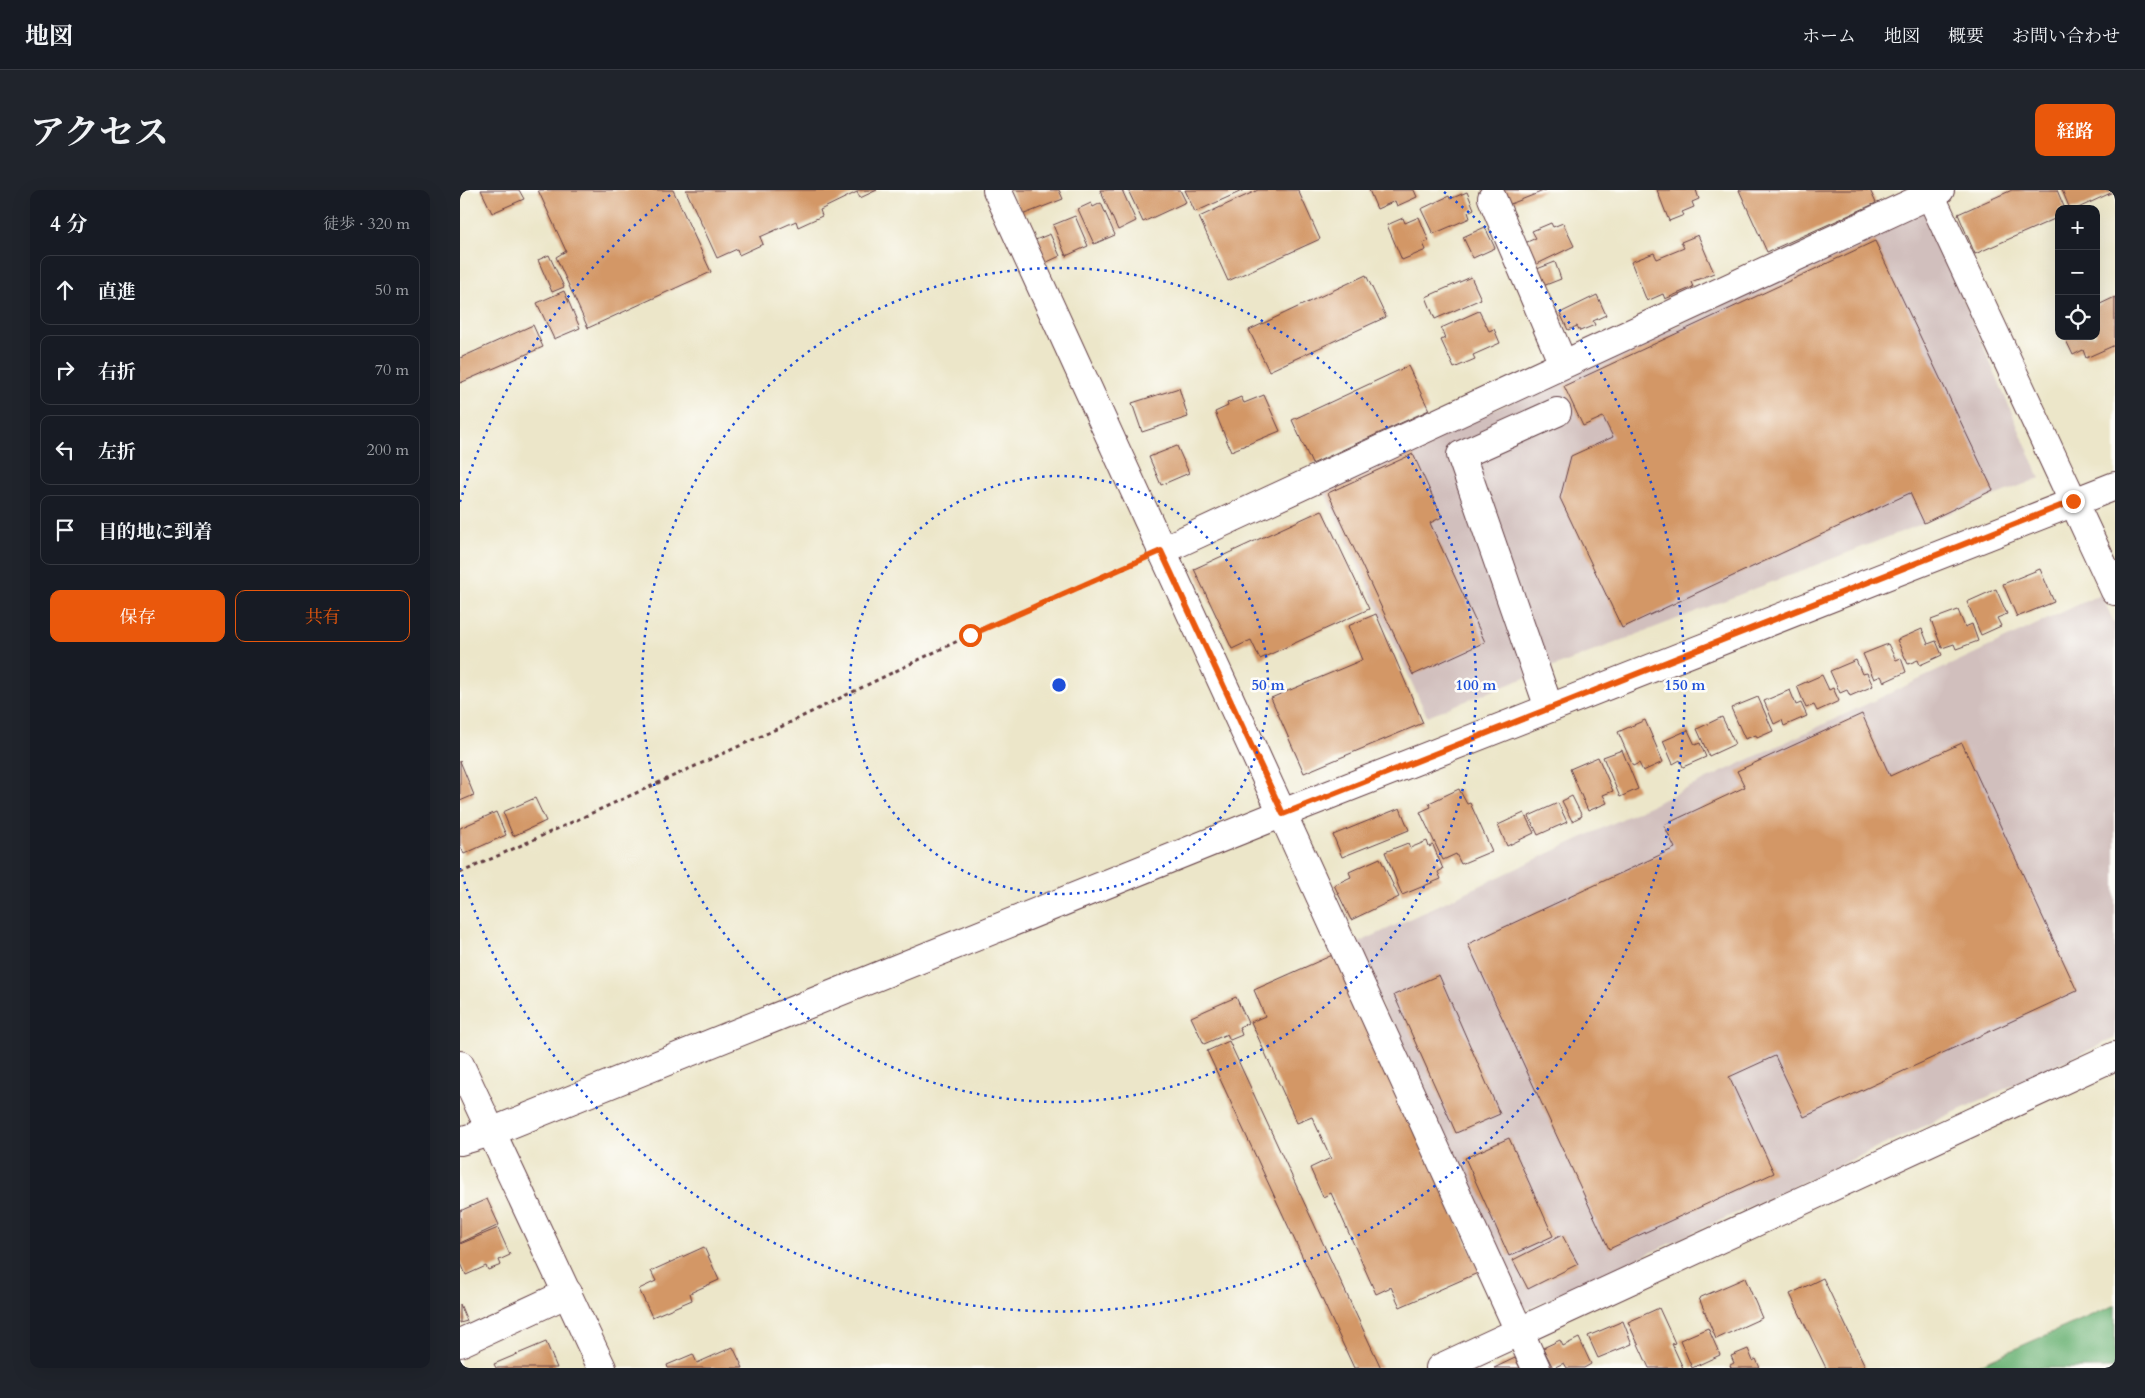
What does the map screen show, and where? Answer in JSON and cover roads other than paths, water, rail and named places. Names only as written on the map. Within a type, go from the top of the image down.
[{"type":"street","points":[[997,190],[1536,1368]]},
{"type":"street","points":[[1161,551],[1932,192],[2115,591]]},
{"type":"street","points":[[1492,198],[1563,364]]},
{"type":"street","points":[[1549,708],[1461,455],[1557,412]]},
{"type":"street","points":[[460,1141],[491,1132],[1549,708],[2115,486]]},
{"type":"street","points":[[1440,1368],[2115,1056]]},
{"type":"street","points":[[460,1065],[602,1368]]},
{"type":"street","points":[[460,1343],[568,1293]]}]
